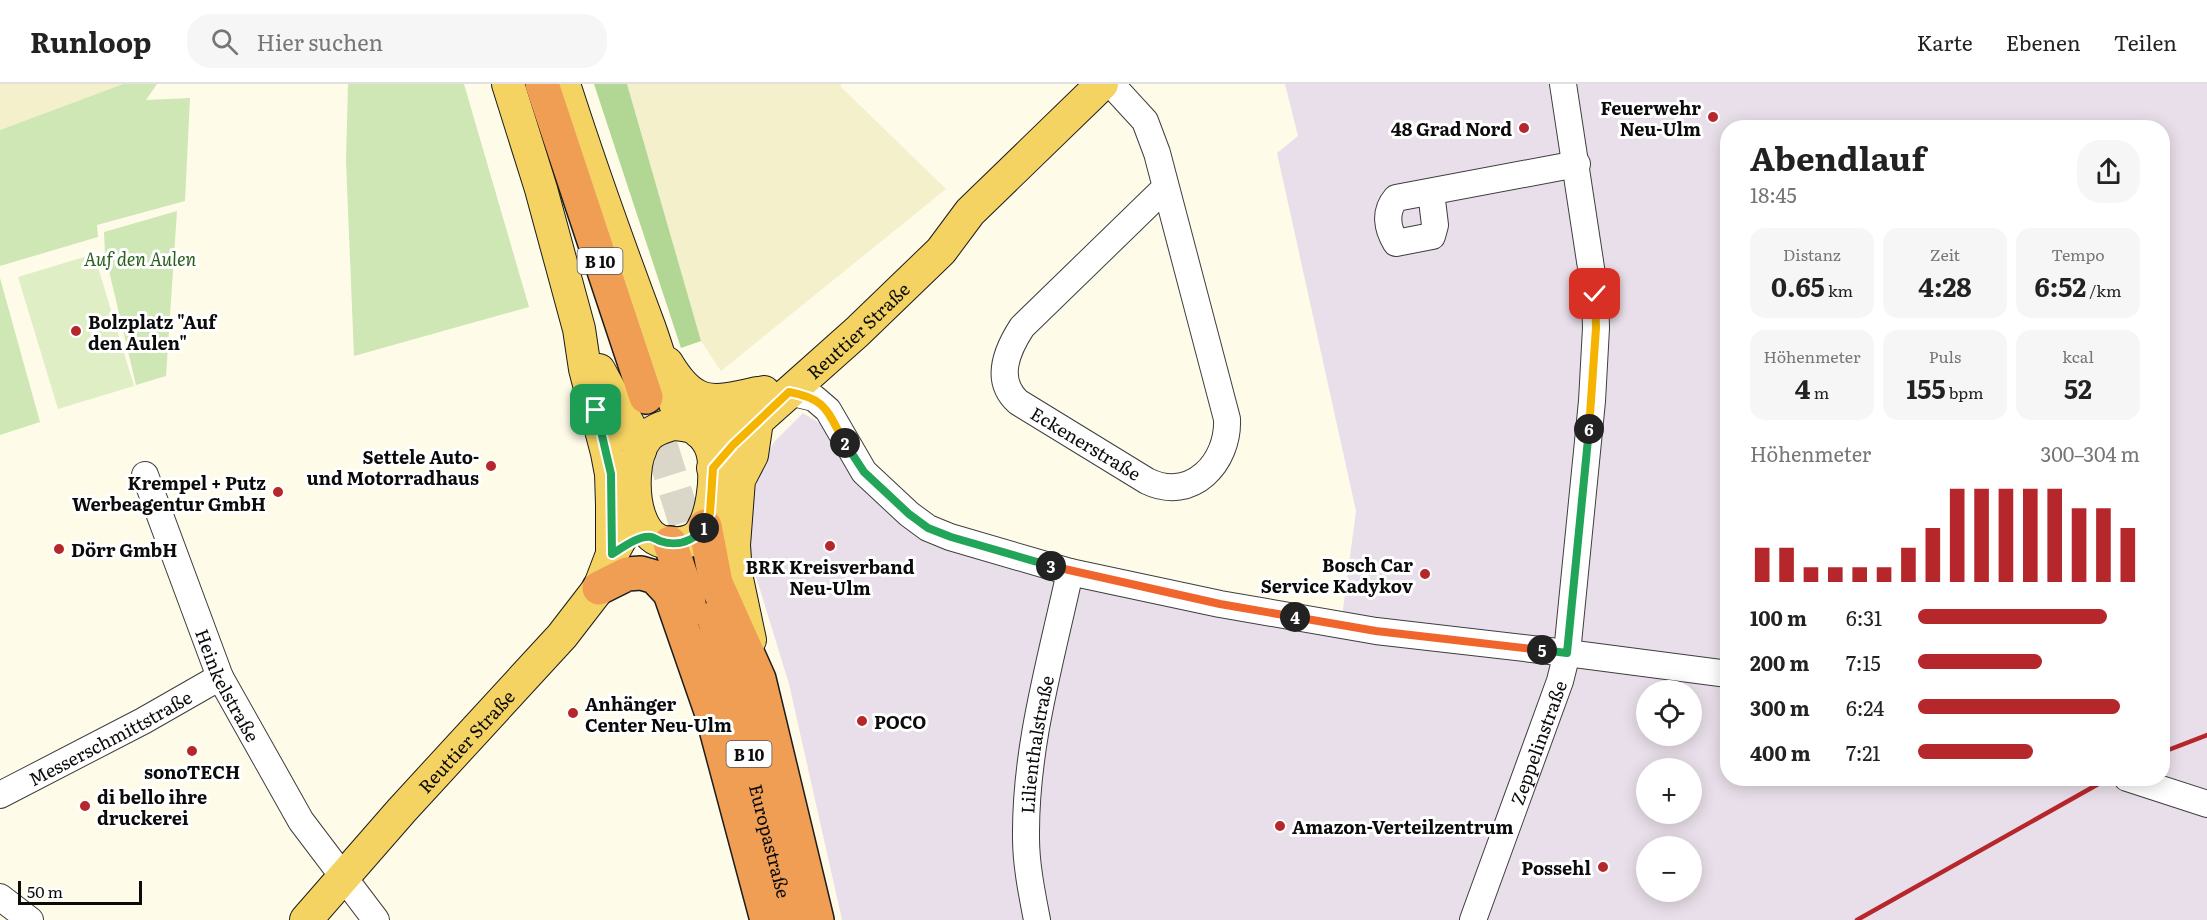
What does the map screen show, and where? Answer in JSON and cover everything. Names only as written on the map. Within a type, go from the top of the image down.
[{"type":"highway","name":"B 10","points":[[539,84],[555,125],[646,397]]},
{"type":"highway","points":[[705,526],[716,583],[759,679],[817,920]]},
{"type":"highway","points":[[653,530],[688,596],[696,663]]},
{"type":"highway","points":[[599,588],[627,574],[641,573],[655,577],[670,593],[712,714],[767,920]]},
{"type":"highway","name":"Europastraße","points":[[705,588],[723,649],[791,920]]},
{"type":"main road","points":[[508,84],[541,189],[579,329],[585,369],[608,453],[611,474],[612,554]]},
{"type":"main road","points":[[564,84],[589,161],[655,342],[670,394],[692,428],[708,442],[712,452],[710,513],[705,526],[696,537],[683,543],[653,530],[636,479],[640,451],[579,329]]},
{"type":"main road","name":"Reuttier Straße","points":[[640,451],[648,437],[660,428],[673,424],[692,428],[720,424],[777,392],[857,332],[941,251],[970,213],[1102,84]]},
{"type":"main road","points":[[655,342],[682,385],[700,397],[722,400],[777,392]]},
{"type":"main road","name":"Reuttier Straße","points":[[713,468],[757,421],[777,392]]},
{"type":"main road","points":[[757,421],[752,455],[740,480],[734,546],[741,602],[759,679]]},
{"type":"main road","name":"Reuttier Straße","points":[[306,920],[553,646],[599,588],[612,554],[653,530]]},
{"type":"street","name":"Eckenerstraße","points":[[1111,84],[1145,121],[1157,153],[1227,419],[1227,432],[1216,463],[1204,475],[1185,485],[1167,486],[1147,481],[1018,402],[1007,387],[1004,369],[1007,352],[1022,327],[1165,188]]},
{"type":"street","name":"Zeppelinstraße","points":[[1473,920],[1560,681],[1567,653],[1585,477],[1596,328],[1595,294],[1563,84]]},
{"type":"street","points":[[1431,192],[1577,164]]},
{"type":"street","points":[[777,392],[813,398],[828,410],[843,440],[864,472],[889,497],[928,528],[951,537],[1070,572],[1220,604],[1376,631],[1720,673]]},
{"type":"street","name":"Heinkelstraße","points":[[145,476],[220,677],[301,821],[376,920]]},
{"type":"street","name":"Lilienthalstraße","points":[[1037,920],[1026,841],[1029,767],[1070,572]]},
{"type":"street","name":"Messerschmittstraße","points":[[0,795],[143,721],[220,677]]},
{"type":"street","points":[[2152,786],[2207,804]]},
{"type":"street","points":[[0,897],[30,920]]},
{"type":"shaded area","points":[[0,84],[123,84],[0,130]]},
{"type":"shaded area","points":[[627,84],[842,84],[840,86],[946,189],[721,371],[701,341]]},
{"type":"shaded area","points":[[1285,84],[2207,84],[2207,920],[842,920],[789,684],[749,554],[752,500],[761,467],[774,442],[803,413],[821,424],[855,479],[895,520],[917,532],[1340,632],[1356,511],[1277,153],[1298,136]]},
{"type":"green space","points":[[123,84],[157,84],[146,100],[190,98],[185,201],[97,225],[98,237],[0,266],[0,130]]},
{"type":"green space","points":[[348,84],[464,84],[529,307],[354,356],[346,161]]},
{"type":"green space","points":[[594,84],[627,84],[701,341],[681,348]]},
{"type":"green space","name":"Auf den Aulen","points":[[177,211],[166,376],[136,385],[105,254],[104,232]]},
{"type":"green space","name":"Bolzplatz \"Auf den Aulen\"","points":[[94,254],[134,386],[58,409],[18,277]]},
{"type":"green space","points":[[0,278],[40,422],[0,435]]},
{"type":"tunnel","points":[[646,397],[699,567]]},
{"type":"railway","points":[[2170,749],[2207,735]]},
{"type":"railway","points":[[1857,920],[2095,786]]},
{"type":"place","name":"Feuerwehr Neu-Ulm","points":[[1713,117]]},
{"type":"place","name":"48 Grad Nord","points":[[1524,128]]},
{"type":"place","name":"Bolzplatz \"Auf den Aulen\"","points":[[76,331]]},
{"type":"place","name":"Settele Auto- und Motorradhaus","points":[[491,466]]},
{"type":"place","name":"Krempel + Putz Werbeagentur GmbH","points":[[278,492]]},
{"type":"place","name":"BRK Kreisverband Neu-Ulm","points":[[830,546]]},
{"type":"place","name":"Dörr GmbH","points":[[59,549]]},
{"type":"place","name":"Bosch Car Service Kadykov","points":[[1425,574]]},
{"type":"place","name":"Anhänger Center Neu-Ulm","points":[[573,713]]},
{"type":"place","name":"POCO","points":[[862,721]]},
{"type":"place","name":"sonoTECH","points":[[192,751]]},
{"type":"place","name":"di bello ihre druckerei","points":[[85,806]]},
{"type":"place","name":"Amazon-Verteilzentrum","points":[[1280,826]]},
{"type":"place","name":"Possehl","points":[[1603,867]]},
{"type":"route","points":[[596,410],[608,453],[611,474],[612,554],[636,541],[651,537],[670,543],[683,543],[696,537],[705,526],[710,513],[713,468],[733,445],[789,392],[807,395],[828,410],[843,440],[864,472],[909,514],[928,528],[951,537],[1070,572],[1220,604],[1376,631],[1567,653],[1592,401],[1596,328],[1595,294]]}]
